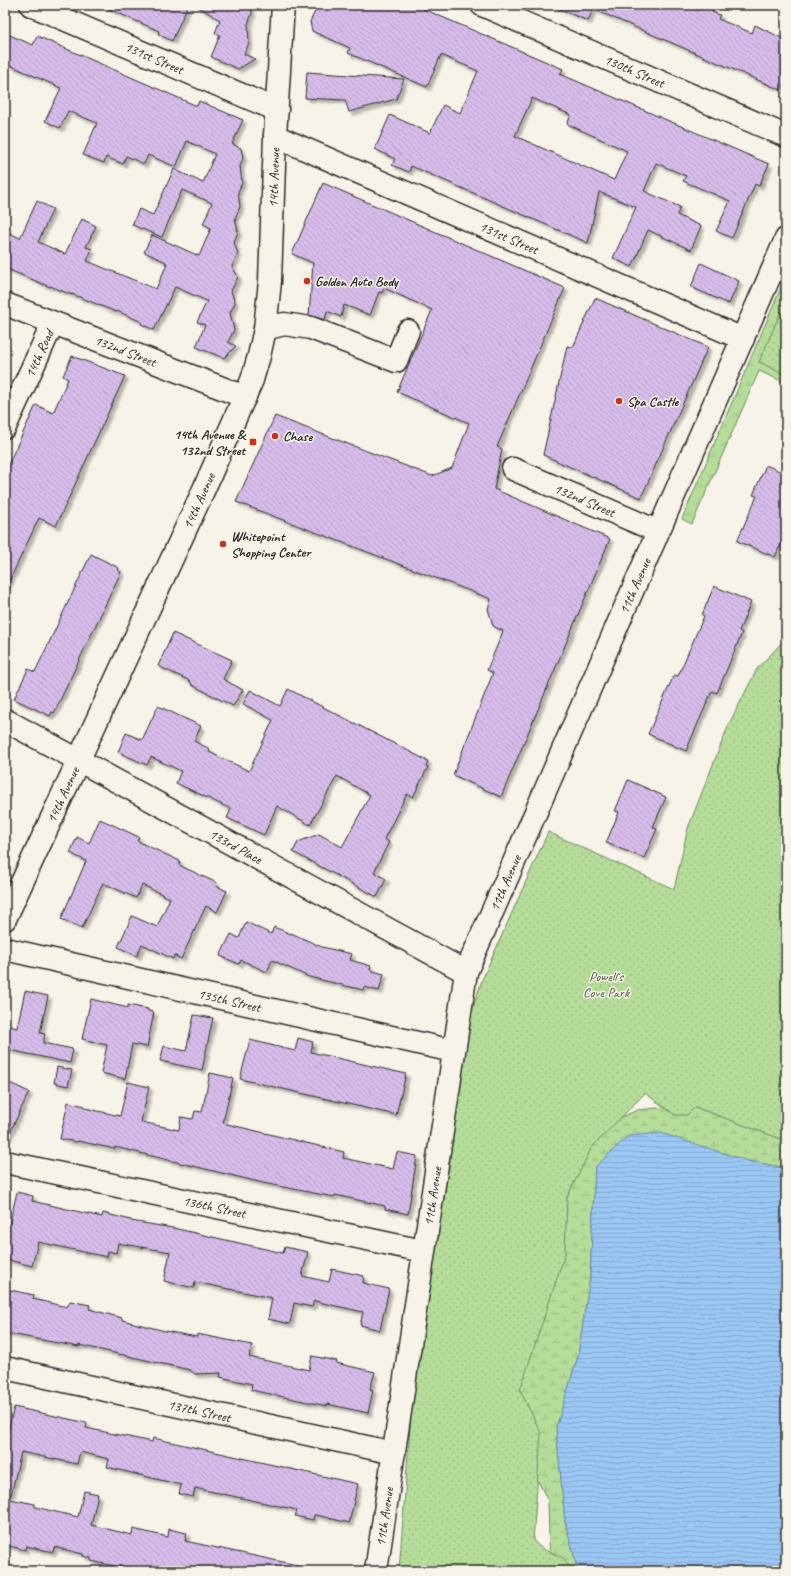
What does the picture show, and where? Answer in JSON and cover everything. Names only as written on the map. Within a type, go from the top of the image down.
[{"type":"street","name":"131st Street","points":[[31,5],[277,110]]},
{"type":"street","name":"14th Avenue","points":[[5,919],[200,498],[245,397],[259,356],[265,329],[270,281],[275,136],[283,5]]},
{"type":"street","name":"130th Street","points":[[482,5],[786,136]]},
{"type":"street","name":"131st Street","points":[[275,136],[743,339]]},
{"type":"street","name":"11th Avenue","points":[[376,1571],[466,972],[657,531],[786,239]]},
{"type":"street","name":"132nd Street","points":[[5,304],[245,397]]},
{"type":"street","name":"14th Road","points":[[5,427],[53,323]]},
{"type":"street","points":[[265,329],[284,324],[311,328],[396,361],[408,331]]},
{"type":"street","name":"132nd Street","points":[[512,469],[657,531]]},
{"type":"street","name":"133rd Place","points":[[5,720],[466,972]]},
{"type":"street","name":"135th Street","points":[[5,949],[453,1051]]},
{"type":"street","name":"136th Street","points":[[5,1162],[424,1251]]},
{"type":"street","name":"137th Street","points":[[5,1368],[394,1453]]},
{"type":"green space","points":[[786,276],[786,383],[759,371],[692,524],[682,519]]},
{"type":"green space","points":[[786,300],[786,375],[759,362]]},
{"type":"green space","name":"Powell's Cove Park","points":[[786,638],[786,1141],[695,1107],[687,1115],[675,1115],[645,1093],[592,1147],[567,1197],[565,1254],[520,1390],[541,1433],[533,1540],[542,1548],[560,1556],[566,1562],[570,1571],[399,1571],[415,1363],[464,1036],[482,980],[548,832],[674,889],[688,828],[729,724],[757,669]]},
{"type":"green space","points":[[701,1103],[786,1138],[786,1168],[748,1161],[595,1167],[590,1278],[578,1356],[556,1428],[565,1521],[578,1571],[544,1571],[550,1568],[548,1501],[526,1457],[514,1346],[538,1253],[593,1129],[638,1110]]},
{"type":"water","points":[[661,1133],[748,1161],[786,1168],[786,1571],[578,1571],[565,1521],[556,1428],[578,1356],[590,1278],[595,1167],[628,1136]]},
{"type":"building","points":[[100,5],[188,5],[172,41],[158,34],[159,31]]},
{"type":"building","points":[[195,5],[250,5],[252,13],[248,24],[249,43],[244,54],[255,59],[238,69],[211,57],[220,35],[215,33],[220,20]]},
{"type":"building","points":[[318,5],[414,5],[563,69],[560,74],[769,164],[759,186],[755,184],[732,238],[716,231],[730,201],[683,181],[686,176],[656,163],[644,191],[680,207],[677,215],[701,226],[691,250],[648,230],[632,267],[613,258],[636,207],[599,192],[588,243],[411,166],[409,172],[392,165],[395,159],[375,149],[390,115],[430,133],[443,105],[460,113],[478,71],[441,55],[427,87],[348,53],[350,48],[312,31],[310,22]],"holes":[[[532,98],[571,115],[567,124],[627,151],[614,180],[515,136]]]},
{"type":"building","points":[[551,5],[687,5],[698,10],[701,5],[706,5],[713,8],[712,12],[720,15],[718,19],[752,33],[755,25],[786,40],[786,79],[781,90],[593,9],[588,21]]},
{"type":"building","points":[[5,33],[33,45],[37,36],[197,106],[199,101],[243,120],[232,144],[241,148],[243,158],[240,166],[242,183],[238,192],[240,207],[235,218],[238,232],[234,242],[238,254],[232,266],[238,277],[231,291],[235,303],[230,313],[234,330],[228,342],[236,346],[224,358],[196,347],[205,325],[197,322],[207,301],[175,287],[154,330],[141,324],[142,322],[117,311],[116,312],[72,294],[50,287],[5,268],[5,231],[20,238],[37,201],[53,209],[38,242],[65,254],[82,219],[96,226],[86,247],[92,249],[87,261],[156,289],[167,264],[165,264],[166,262],[144,252],[152,235],[199,256],[211,228],[203,224],[212,203],[182,190],[162,237],[132,225],[139,209],[153,215],[174,169],[203,183],[215,154],[187,141],[176,167],[148,155],[144,164],[126,156],[123,164],[106,157],[104,163],[83,155],[97,123],[68,111],[60,128],[45,121],[61,88],[5,63]]},
{"type":"building","points":[[307,72],[404,79],[396,99],[349,112],[345,100],[305,98]]},
{"type":"building","points":[[323,183],[565,288],[497,447],[502,449],[494,489],[610,539],[501,797],[453,775],[493,673],[487,670],[503,631],[493,626],[488,609],[491,599],[236,502],[275,416],[432,476],[452,468],[469,423],[397,392],[432,310],[384,288],[382,293],[379,292],[370,315],[344,305],[341,317],[327,311],[325,320],[309,315],[313,263],[292,254]]},
{"type":"building","points":[[701,263],[739,281],[729,304],[691,287]]},
{"type":"building","name":"Spa Castle","points":[[595,298],[708,347],[641,498],[543,455],[567,346],[573,347]]},
{"type":"building","points":[[72,356],[125,376],[56,526],[39,518],[5,590],[5,471],[36,405],[53,413],[68,379],[63,376]]},
{"type":"building","points":[[766,465],[786,474],[786,533],[775,557],[737,541],[757,496],[753,495]]},
{"type":"building","points":[[91,554],[119,568],[118,571],[121,572],[54,713],[52,712],[50,716],[14,699],[28,669],[35,672]]},
{"type":"building","points":[[714,586],[751,602],[739,631],[742,633],[717,693],[712,691],[686,751],[648,734],[674,675],[678,676],[704,616],[702,615]]},
{"type":"building","points":[[173,633],[232,660],[223,679],[243,690],[233,706],[192,685],[190,681],[158,666]]},
{"type":"building","points":[[288,689],[428,761],[426,766],[428,767],[413,797],[407,794],[384,839],[389,842],[374,872],[386,879],[377,897],[293,852],[298,842],[319,834],[342,847],[370,795],[337,776],[310,825],[277,806],[264,835],[227,818],[231,809],[176,783],[181,771],[151,757],[147,765],[118,752],[126,733],[142,740],[158,706],[201,726],[194,741],[210,749],[209,752],[249,771],[273,720],[243,704],[250,690],[280,706]]},
{"type":"building","points":[[628,780],[666,797],[653,827],[657,829],[644,858],[606,843],[619,812],[615,811]]},
{"type":"building","points":[[100,819],[139,837],[137,841],[180,861],[179,865],[217,883],[216,886],[227,891],[217,912],[206,906],[181,959],[174,955],[173,959],[142,944],[137,956],[118,947],[132,916],[157,927],[170,898],[142,885],[136,898],[103,883],[82,928],[61,919],[86,861],[70,853],[77,837],[89,843]]},
{"type":"building","points":[[246,922],[271,934],[274,927],[322,947],[352,954],[350,960],[371,966],[370,970],[384,974],[379,991],[364,987],[363,990],[309,977],[272,960],[267,972],[241,960],[239,964],[220,956],[231,934],[239,938]]},
{"type":"building","points":[[25,991],[48,996],[40,1033],[45,1034],[43,1043],[73,1049],[70,1063],[5,1049],[10,1026],[17,1028]]},
{"type":"building","points":[[91,999],[128,1008],[128,1005],[148,1009],[148,1011],[154,1012],[147,1047],[132,1044],[125,1079],[101,1073],[107,1045],[82,1039]]},
{"type":"building","points":[[194,1015],[213,1018],[202,1070],[160,1061],[164,1046],[186,1051]]},
{"type":"building","points":[[298,1038],[313,1042],[311,1052],[406,1074],[396,1115],[240,1079],[250,1040],[295,1051]]},
{"type":"building","points":[[57,1067],[72,1070],[68,1086],[54,1083]]},
{"type":"building","points":[[210,1073],[233,1078],[223,1123],[344,1152],[343,1158],[393,1169],[397,1152],[417,1156],[408,1214],[385,1209],[385,1206],[335,1195],[334,1197],[263,1183],[115,1147],[115,1149],[78,1141],[60,1139],[68,1102],[85,1106],[85,1108],[120,1116],[128,1082],[149,1087],[141,1122],[179,1130],[181,1117],[193,1119],[195,1111],[202,1112]]},
{"type":"building","points":[[10,1083],[29,1092],[5,1143],[5,1094]]},
{"type":"building","points":[[17,1192],[33,1196],[32,1201],[102,1217],[103,1213],[131,1221],[173,1228],[283,1253],[285,1247],[308,1252],[302,1276],[329,1282],[332,1269],[364,1276],[363,1283],[389,1289],[380,1330],[360,1325],[363,1312],[314,1301],[312,1307],[294,1303],[290,1324],[268,1319],[272,1298],[195,1282],[194,1288],[164,1281],[170,1252],[118,1243],[116,1253],[108,1251],[107,1257],[38,1242],[32,1266],[5,1259],[5,1242]]},
{"type":"building","points":[[10,1290],[34,1295],[33,1299],[67,1307],[70,1301],[90,1305],[89,1309],[122,1318],[122,1320],[165,1331],[197,1337],[197,1334],[252,1345],[249,1357],[309,1370],[312,1356],[337,1361],[336,1363],[375,1372],[370,1389],[373,1390],[368,1413],[251,1390],[252,1384],[220,1377],[221,1373],[195,1374],[190,1370],[79,1345],[79,1347],[5,1333],[5,1293],[9,1294]]},
{"type":"building","points":[[14,1407],[87,1423],[86,1428],[152,1442],[153,1438],[358,1484],[349,1523],[316,1515],[314,1515],[313,1520],[295,1516],[297,1511],[293,1509],[195,1488],[193,1497],[179,1494],[181,1485],[107,1467],[109,1459],[80,1452],[77,1464],[21,1452],[11,1495],[5,1494],[5,1444]]},
{"type":"building","points":[[84,1491],[98,1494],[91,1525],[132,1535],[133,1529],[168,1537],[169,1529],[187,1533],[185,1541],[297,1565],[297,1571],[138,1571],[91,1561],[91,1558],[83,1556],[83,1554],[54,1547],[53,1552],[26,1546],[25,1550],[5,1545],[5,1498],[35,1504],[35,1507],[78,1517]]},
{"type":"place","name":"Golden Auto Body","points":[[307,281]]},
{"type":"place","name":"Spa Castle","points":[[619,401]]},
{"type":"place","name":"Chase","points":[[275,436]]},
{"type":"place","name":"14th Avenue & 132nd Street","points":[[253,442]]},
{"type":"place","name":"Whitepoint Shopping Center","points":[[223,544]]}]
